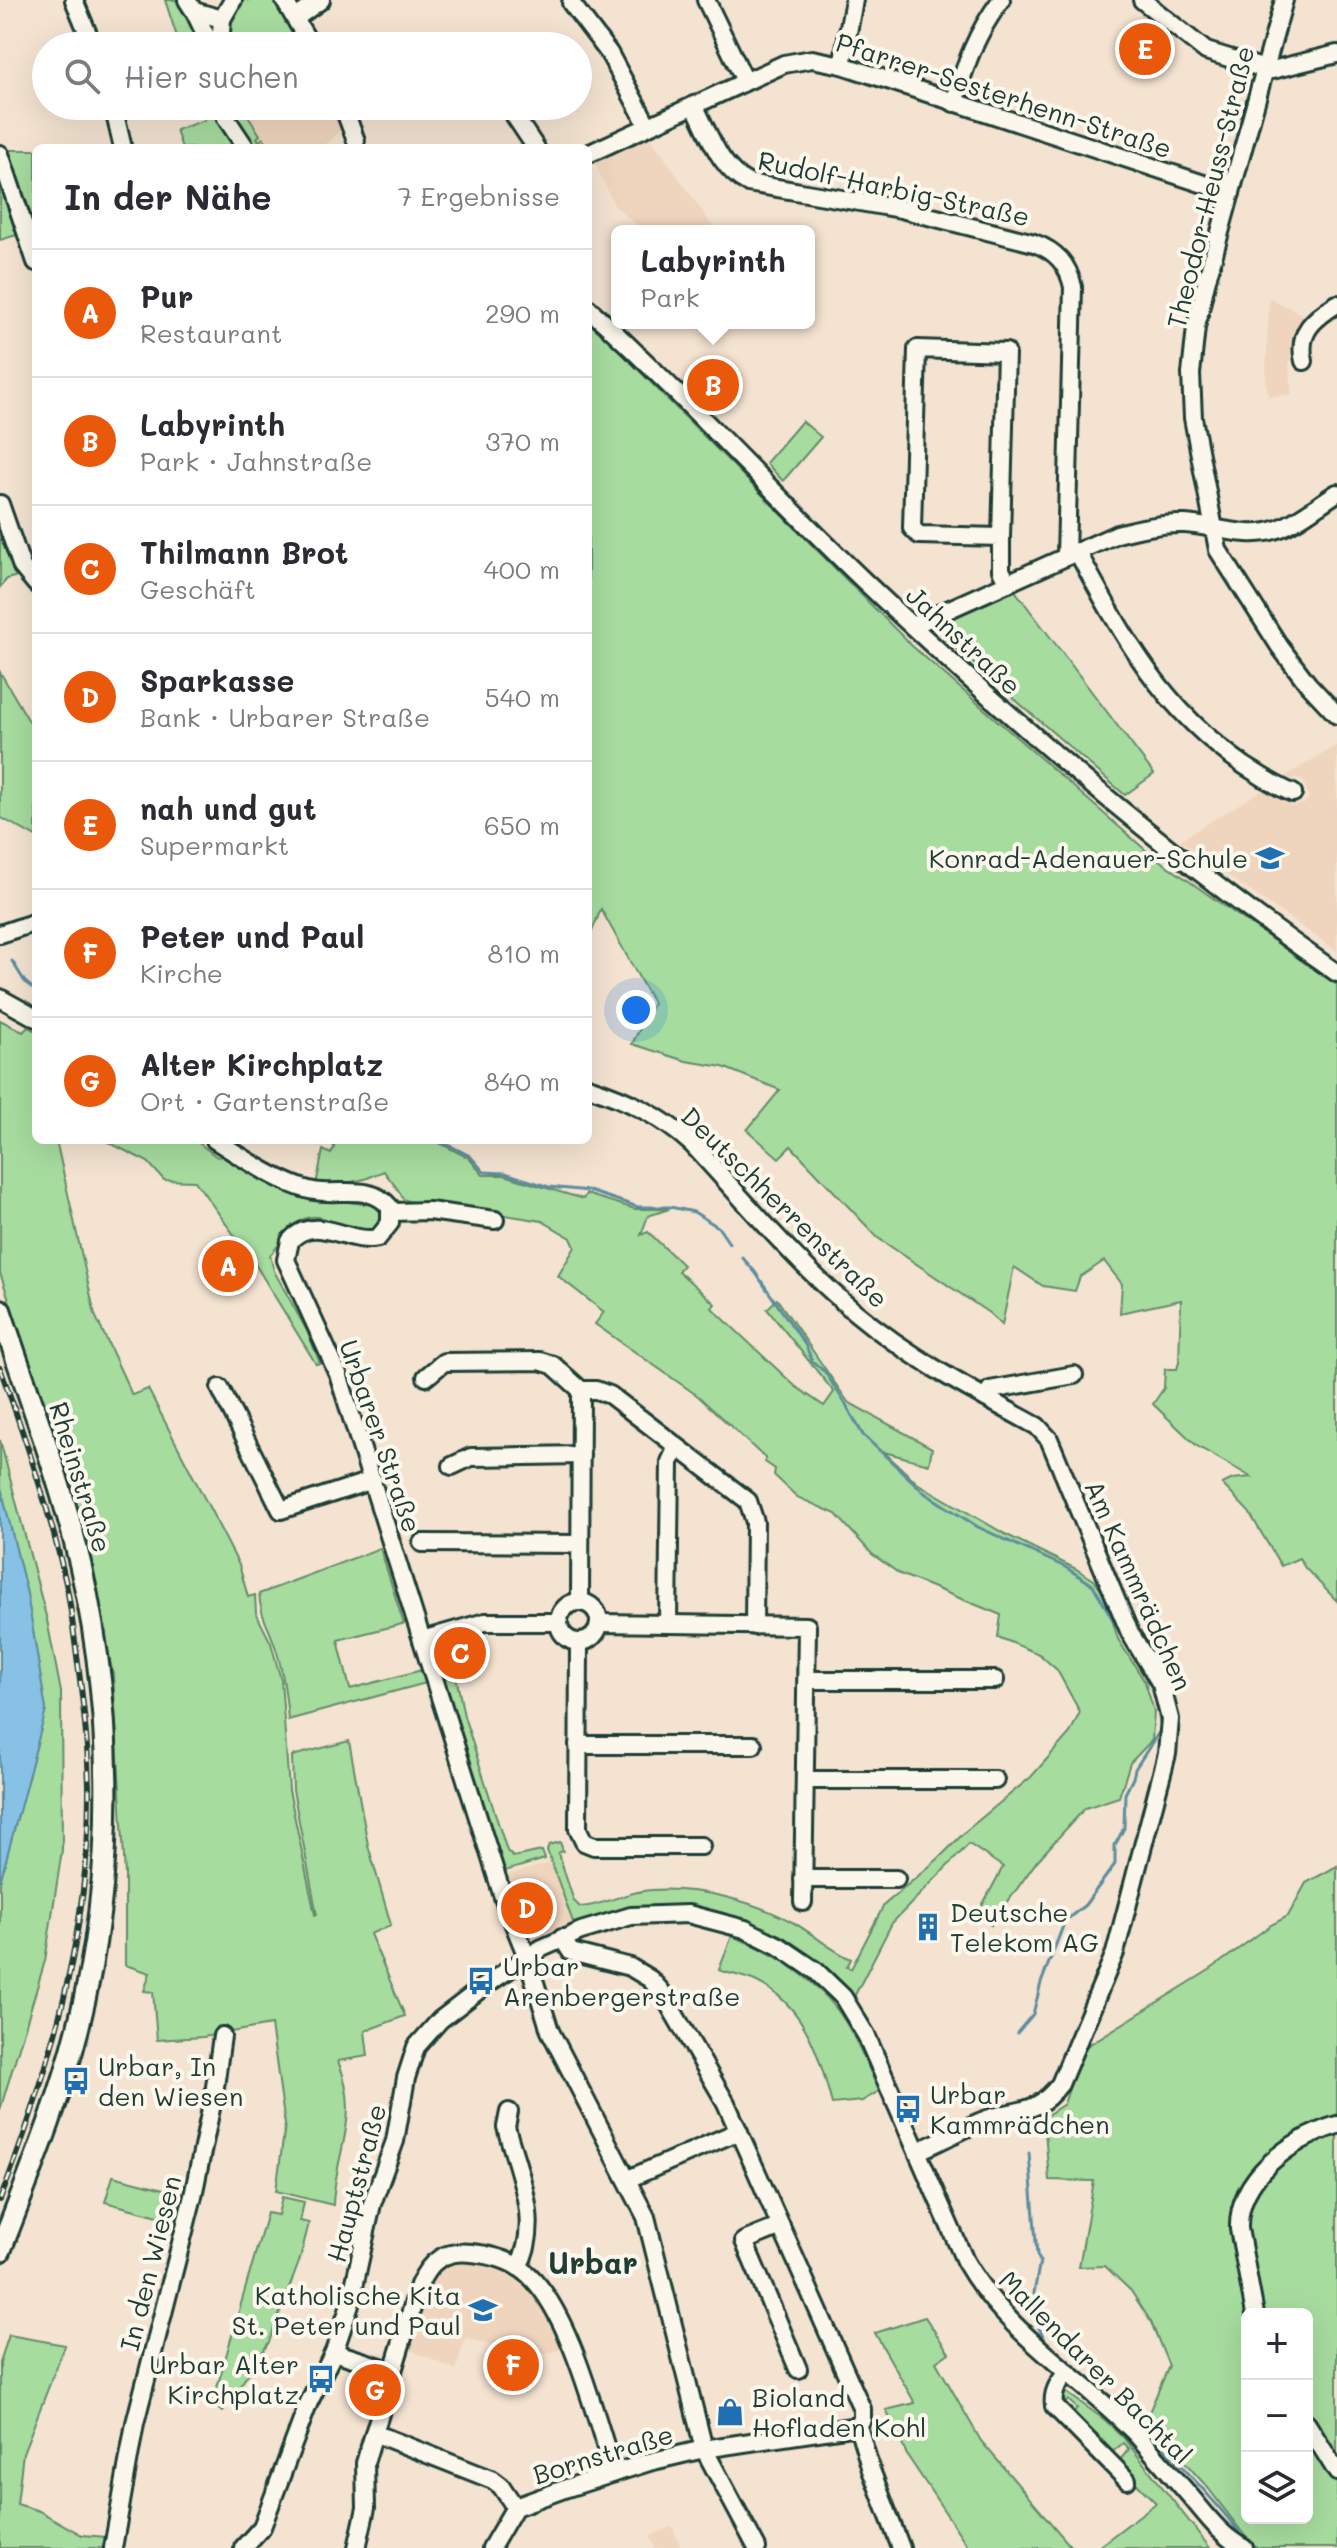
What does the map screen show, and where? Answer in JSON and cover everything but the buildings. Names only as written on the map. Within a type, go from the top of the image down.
[{"type":"main road","name":"Rheinstraße","points":[[0,1310],[73,1534],[98,1663],[105,1764],[100,1902],[85,1997],[65,2076],[0,2251]]},
{"type":"street","points":[[74,0],[87,32]]},
{"type":"street","points":[[221,32],[222,19],[233,0]]},
{"type":"street","points":[[284,0],[304,32]]},
{"type":"street","points":[[296,18],[321,0]]},
{"type":"street","points":[[706,0],[745,81]]},
{"type":"street","points":[[842,65],[854,0]]},
{"type":"street","points":[[954,103],[969,52],[982,26],[1001,0]]},
{"type":"street","points":[[1142,0],[1206,51],[1265,69],[1272,70],[1337,54]]},
{"type":"street","name":"Theodor-Heuss-Straße","points":[[1284,0],[1196,327],[1191,374],[1195,431],[1222,558],[1308,684],[1337,715]]},
{"type":"street","points":[[571,3],[609,53],[648,126]]},
{"type":"street","points":[[190,6],[222,19]]},
{"type":"street","points":[[190,6],[204,32]]},
{"type":"street","name":"Pfarrer-Sesterhenn-Straße","points":[[592,152],[745,81],[795,60],[812,59],[842,65],[1231,193]]},
{"type":"street","name":"Rudolf-Harbig-Straße","points":[[694,105],[722,160],[737,177],[748,183],[901,209],[1034,243],[1047,248],[1063,261],[1073,287],[1072,554]]},
{"type":"street","points":[[116,120],[122,144]]},
{"type":"street","points":[[227,120],[243,144]]},
{"type":"street","points":[[348,120],[356,141]]},
{"type":"street","points":[[517,120],[533,144]]},
{"type":"street","points":[[0,154],[32,245]]},
{"type":"street","points":[[1304,361],[1301,353],[1305,330],[1313,320],[1337,304]]},
{"type":"street","name":"Jahnstraße","points":[[592,312],[865,581],[1014,718],[1130,818],[1283,936],[1337,973]]},
{"type":"street","points":[[1001,537],[919,535],[912,528],[917,349],[1006,352],[1001,570],[1008,583]]},
{"type":"street","points":[[914,625],[1117,534],[1142,527],[1183,524],[1262,533],[1279,529],[1336,495]]},
{"type":"street","points":[[0,504],[22,567],[32,579]]},
{"type":"street","points":[[1072,554],[1125,640],[1164,694],[1234,758],[1276,787],[1293,793]]},
{"type":"street","points":[[0,934],[32,923]]},
{"type":"street","points":[[0,998],[32,1016]]},
{"type":"street","name":"Deutschherrenstraße","points":[[592,1088],[644,1108],[676,1129],[834,1294],[901,1346],[986,1398]]},
{"type":"street","points":[[222,1144],[313,1191],[353,1191],[374,1195],[386,1202],[392,1212],[429,1211],[495,1220]]},
{"type":"street","name":"Urbarer Straße","points":[[392,1212],[390,1223],[378,1238],[362,1239],[308,1229],[294,1236],[286,1254],[288,1265],[334,1364],[504,1900],[527,1957],[550,2031],[628,2179],[653,2240],[704,2449],[757,2548]]},
{"type":"street","points":[[426,1377],[444,1362],[540,1361],[553,1365],[581,1390],[596,1390],[610,1395],[752,1507],[755,1522],[754,1626]]},
{"type":"street","points":[[986,1398],[990,1390],[1074,1375]]},
{"type":"street","points":[[220,1388],[281,1510],[373,1480]]},
{"type":"street","points":[[580,1602],[581,1390]]},
{"type":"street","name":"Am Kammrädchen","points":[[918,2151],[987,2119],[1033,2108],[1048,2100],[1060,2084],[1115,1953],[1169,1737],[1169,1708],[1164,1692],[1130,1633],[1049,1439],[1037,1426],[986,1398]]},
{"type":"street","points":[[668,1624],[670,1462],[677,1447]]},
{"type":"street","points":[[452,1466],[471,1457],[581,1455]]},
{"type":"street","points":[[422,1543],[580,1544]]},
{"type":"street","points":[[580,1602],[592,1606],[599,1623],[598,1630],[590,1639],[579,1643],[562,1634],[559,1622],[563,1610],[580,1602]]},
{"type":"street","points":[[422,1640],[485,1622],[559,1622]]},
{"type":"street","points":[[599,1623],[807,1626],[803,1902]]},
{"type":"street","points":[[579,1643],[578,1829],[584,1842],[594,1846],[701,1846]]},
{"type":"street","points":[[807,1680],[995,1680]]},
{"type":"street","points":[[578,1745],[753,1745]]},
{"type":"street","points":[[805,1780],[995,1780]]},
{"type":"street","points":[[803,1879],[896,1879]]},
{"type":"street","name":"Mallendarer Bachtal","points":[[527,1957],[562,1938],[617,1919],[668,1913],[698,1916],[745,1929],[779,1946],[816,1971],[843,1997],[855,2015],[890,2086],[973,2275],[1022,2333],[1120,2418],[1217,2528],[1244,2548]]},
{"type":"street","points":[[562,1938],[571,1952],[630,1967],[655,1984],[712,2077],[862,2409],[858,2426],[901,2548]]},
{"type":"street","name":"Hauptstraße","points":[[243,2548],[261,2540],[309,2402],[334,2352],[350,2305],[372,2204],[398,2130],[406,2078],[416,2047],[440,2020],[527,1957]]},
{"type":"street","name":"In den Wiesen","points":[[113,2548],[135,2423],[193,2196],[214,2094],[222,2036]]},
{"type":"street","points":[[509,2112],[506,2127],[530,2218],[529,2243],[518,2267]]},
{"type":"street","points":[[1254,2308],[1239,2229],[1244,2195],[1270,2164],[1302,2141],[1337,2125]]},
{"type":"street","points":[[628,2179],[739,2131]]},
{"type":"street","points":[[781,2226],[744,2241],[798,2369]]},
{"type":"street","points":[[357,2548],[366,2508],[365,2463],[419,2285],[430,2265],[443,2255],[461,2252],[494,2256],[518,2267],[537,2284],[560,2319],[614,2473]]},
{"type":"street","points":[[334,2352],[393,2371]]},
{"type":"street","points":[[1066,2373],[1056,2386],[1054,2406],[1127,2480]]},
{"type":"street","name":"Bornstraße","points":[[495,2546],[515,2507],[614,2473],[704,2449],[858,2426]]},
{"type":"street","points":[[374,2433],[493,2480],[501,2486],[515,2507]]},
{"type":"street","points":[[1313,2434],[1337,2472]]},
{"type":"shaded area","points":[[250,120],[340,120],[343,128],[325,144],[270,144],[263,138],[259,141],[256,138],[260,136]]},
{"type":"shaded area","points":[[648,134],[712,225],[637,225],[614,205],[593,159]]},
{"type":"shaded area","points":[[1269,298],[1310,318],[1297,335],[1292,351],[1289,368],[1292,394],[1268,397],[1266,375]]},
{"type":"shaded area","name":"Konrad-Adenauer-Schule","points":[[1337,745],[1337,951],[1180,840],[1264,789],[1292,806],[1304,804],[1309,797],[1303,781],[1296,778],[1282,783],[1279,780]]},
{"type":"shaded area","points":[[551,1863],[574,1925],[539,1935],[527,1930],[518,1918],[503,1876]]},
{"type":"shaded area","name":"Katholische Kita St. Peter und Paul","points":[[452,2260],[481,2261],[505,2268],[518,2277],[539,2299],[552,2319],[564,2349],[532,2357],[465,2338],[456,2370],[408,2349],[431,2274]]},
{"type":"shaded area","points":[[672,2526],[681,2548],[655,2548],[650,2536]]},
{"type":"green space","points":[[165,0],[178,0],[196,32],[175,32]]},
{"type":"green space","points":[[242,0],[279,0],[297,32],[228,32]]},
{"type":"green space","points":[[205,120],[221,120],[234,144],[181,144],[176,130]]},
{"type":"green space","points":[[237,120],[251,120],[260,135],[257,138],[259,141],[263,138],[270,144],[255,144]]},
{"type":"green space","points":[[5,150],[32,150],[32,228]]},
{"type":"green space","points":[[0,177],[20,234],[0,240]]},
{"type":"green space","points":[[592,323],[911,645],[1149,853],[1337,985],[1337,1601],[1299,1558],[1281,1566],[1249,1512],[1222,1484],[1251,1477],[1197,1446],[1153,1404],[1164,1388],[1165,1369],[1177,1369],[1179,1362],[1181,1300],[1120,1313],[1122,1284],[1104,1261],[1080,1277],[1075,1291],[1043,1286],[1014,1267],[1002,1325],[878,1238],[791,1146],[779,1158],[747,1130],[780,1090],[723,1067],[686,1061],[632,1044],[653,1003],[601,909],[592,931]]},
{"type":"green space","points":[[802,421],[821,437],[783,481],[766,463]]},
{"type":"green space","points":[[0,517],[21,575],[7,579],[0,587]]},
{"type":"green space","points":[[1013,588],[1154,774],[1125,795],[943,637],[940,628],[946,619]]},
{"type":"green space","points":[[0,672],[32,726],[32,835],[0,817]]},
{"type":"green space","points":[[0,1020],[23,1032],[28,1027],[32,1029],[32,1144],[57,1144],[95,1315],[132,1395],[148,1389],[239,1565],[248,1597],[255,1595],[256,1613],[271,1643],[281,1680],[289,1790],[315,1915],[293,1790],[292,1756],[349,1741],[368,1845],[391,1925],[370,1934],[405,2016],[365,2031],[368,2056],[338,2061],[348,2100],[333,2205],[276,2191],[285,2125],[271,2025],[203,2037],[157,2040],[153,1992],[144,1991],[150,1973],[125,1965],[125,1875],[113,1674],[66,1467],[0,1273]]},
{"type":"green space","points":[[112,1144],[200,1144],[217,1157],[228,1155],[330,1200],[374,1205],[382,1214],[381,1224],[363,1232],[323,1218],[304,1219],[294,1226],[270,1255],[274,1271],[307,1331],[320,1363],[316,1364],[255,1264],[195,1181],[164,1180],[148,1162]]},
{"type":"green space","points":[[334,1144],[442,1144],[469,1158],[483,1175],[504,1175],[583,1199],[586,1194],[635,1209],[669,1209],[648,1216],[641,1235],[648,1232],[683,1265],[678,1271],[715,1304],[712,1308],[795,1386],[824,1406],[834,1392],[767,1309],[777,1299],[848,1402],[932,1448],[929,1464],[884,1452],[917,1483],[1005,1534],[1094,1580],[1105,1596],[1118,1639],[1145,1682],[1154,1711],[1152,1740],[1130,1763],[1119,1797],[1085,1808],[1037,1861],[991,1925],[977,1915],[1003,1867],[969,1844],[892,1923],[855,1995],[856,2002],[750,1925],[720,1912],[657,1905],[615,1912],[574,1925],[547,1850],[549,1845],[560,1842],[563,1851],[558,1853],[574,1901],[580,1907],[651,1890],[688,1891],[724,1897],[794,1923],[851,1959],[847,1967],[851,1969],[884,1905],[1031,1777],[1070,1733],[1080,1712],[1057,1670],[1039,1654],[998,1637],[1001,1615],[900,1574],[872,1554],[836,1514],[797,1497],[774,1475],[775,1469],[765,1462],[765,1458],[698,1396],[595,1324],[604,1312],[558,1276],[575,1247],[571,1238],[542,1221],[425,1202],[416,1204],[403,1199],[384,1171],[329,1187],[316,1185],[323,1150],[331,1154]]},
{"type":"green space","points":[[0,1440],[47,1620],[61,1692],[62,1850],[45,1961],[0,2110],[0,1882],[46,1710],[27,1594],[0,1484]]},
{"type":"green space","points":[[380,1548],[406,1623],[338,1640],[350,1689],[422,1670],[426,1683],[288,1720],[280,1662],[259,1594]]},
{"type":"green space","points":[[456,1676],[464,1716],[507,1851],[513,1857],[542,1851],[545,1859],[505,1871],[444,1677]]},
{"type":"green space","points":[[1337,1866],[1337,2548],[1258,2548],[1252,2545],[1208,2488],[1146,2419],[1169,2366],[1151,2322],[1131,2291],[1105,2266],[1079,2267],[1094,2181],[1049,2180],[1044,2117],[1064,2104],[1082,2049],[1211,1969],[1288,1916],[1306,1883]]},
{"type":"green space","points":[[732,1936],[788,1965],[825,1995],[848,2026],[879,2091],[862,2101],[832,2104],[822,2067],[798,2017],[772,1991],[755,1981],[719,1970]]},
{"type":"green space","points":[[113,2176],[187,2195],[181,2222],[105,2202]]},
{"type":"green space","points":[[282,2197],[304,2202],[300,2221],[309,2223],[299,2262],[269,2342],[223,2412],[212,2405],[267,2213],[278,2215]]},
{"type":"green space","points":[[925,2317],[949,2353],[936,2362],[981,2441],[1072,2548],[969,2548],[907,2455],[886,2410],[915,2403],[875,2333]]},
{"type":"green space","points":[[9,2335],[65,2345],[23,2453],[17,2504],[39,2511],[82,2535],[106,2537],[104,2548],[0,2548],[0,2362]]},
{"type":"green space","points":[[364,2370],[381,2377],[374,2414],[351,2403]]},
{"type":"green space","points":[[1063,2390],[1123,2437],[1210,2548],[1097,2548],[1156,2503],[1119,2466],[1119,2461],[1129,2449],[1123,2443],[1110,2454],[1071,2415],[1077,2408],[1068,2400],[1062,2406],[1059,2395]]},
{"type":"water","points":[[0,1484],[27,1594],[46,1710],[0,1882]]},
{"type":"waterway","points":[[12,961],[32,988]]},
{"type":"waterway","points":[[447,1144],[470,1156],[484,1172],[505,1173],[549,1187],[589,1191],[638,1207],[670,1207],[694,1212],[718,1227],[729,1243]]},
{"type":"waterway","points":[[742,1257],[806,1346],[812,1361],[825,1372],[863,1435],[926,1494],[978,1527],[1065,1567],[1093,1585],[1155,1693],[1161,1729],[1135,1769],[1125,1794],[1124,1828],[1115,1845],[1115,1864],[1085,1905],[1065,1921],[1041,1983],[1033,2014],[1017,2033]]},
{"type":"waterway","points":[[1029,2153],[1040,2261],[1034,2293],[1036,2313]]},
{"type":"waterway","points":[[1039,2328],[1048,2346]]},
{"type":"waterway","points":[[1091,2382],[1143,2426],[1239,2532]]},
{"type":"railway","points":[[0,1368],[37,1477],[67,1588],[82,1700],[89,1787],[83,1893],[64,1998],[36,2100],[0,2200]]},
{"type":"place","name":"nah und gut","points":[[1145,49]]},
{"type":"place","name":"Labyrinth","points":[[713,385]]},
{"type":"place","name":"Konrad-Adenauer-Schule","points":[[1270,858]]},
{"type":"place","name":"Pur","points":[[228,1266]]},
{"type":"place","name":"Thilmann Brot","points":[[460,1653]]},
{"type":"place","name":"Sparkasse","points":[[527,1908]]},
{"type":"place","name":"Deutsche Telekom AG","points":[[928,1927]]},
{"type":"place","name":"Urbar Arenbergerstraße","points":[[481,1981]]},
{"type":"place","name":"Urbar, In den Wiesen","points":[[76,2081]]},
{"type":"place","name":"Urbar Kammrädchen","points":[[908,2109]]},
{"type":"place","name":"Katholische Kita St. Peter und Paul","points":[[483,2310]]},
{"type":"place","name":"Peter und Paul","points":[[513,2365]]},
{"type":"place","name":"Urbar Alter Kirchplatz","points":[[321,2379]]},
{"type":"place","name":"Alter Kirchplatz","points":[[375,2390]]},
{"type":"place","name":"Bioland Hofladen Kohl","points":[[730,2412]]},
{"type":"district","name":"Urbar","points":[[593,2262]]}]
